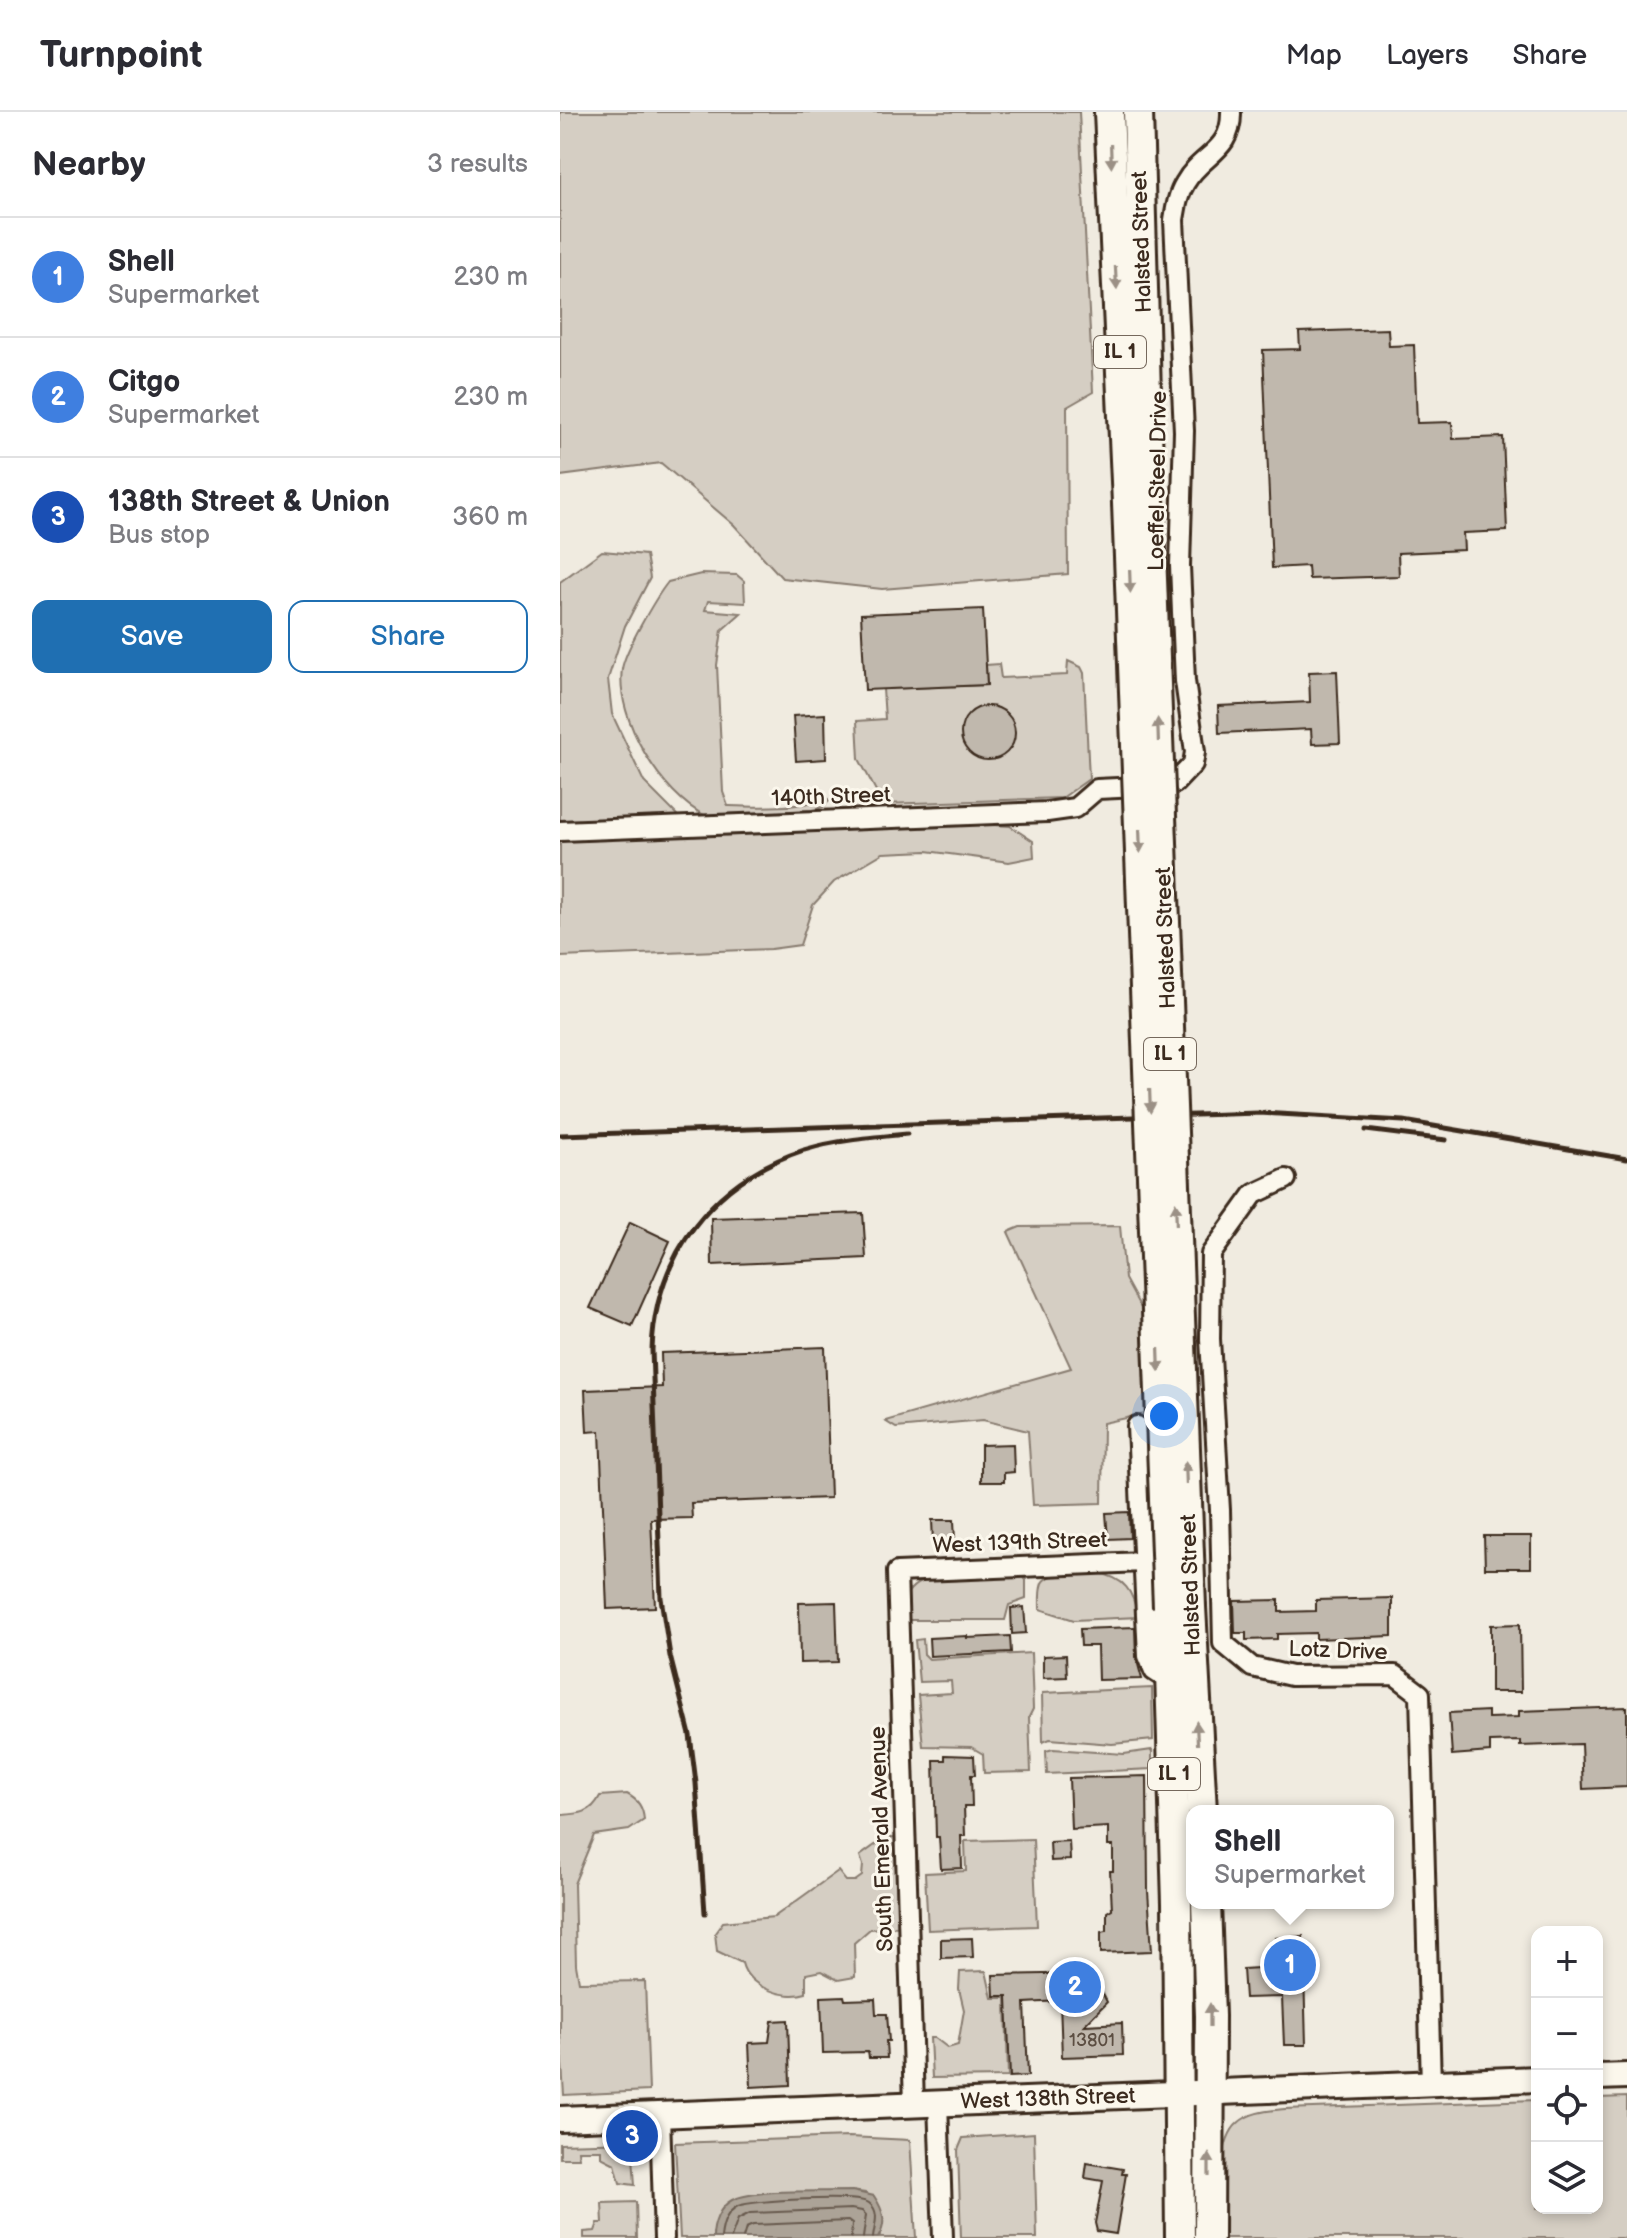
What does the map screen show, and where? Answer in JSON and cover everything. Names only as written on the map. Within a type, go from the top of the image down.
[{"type":"main road","name":"Halsted Street","points":[[1109,112],[1138,502],[1180,1607],[1201,1805]]},
{"type":"main road","name":"Halsted Street","points":[[1138,112],[1138,502]]},
{"type":"main road","name":"Halsted Street","points":[[1180,1607],[1171,1682],[1180,2238]]},
{"type":"main road","points":[[1206,1909],[1209,2238]]},
{"type":"street","name":"Loeffel Steel Drive","points":[[1097,789],[1175,783],[1193,764],[1195,752],[1184,672],[1180,566],[1184,431],[1174,220],[1185,182],[1225,141],[1231,128],[1231,112]]},
{"type":"street","name":"140th Street","points":[[560,831],[1047,812],[1075,808],[1097,789]]},
{"type":"street","name":"Lotz Drive","points":[[1286,1179],[1254,1194],[1211,1254],[1210,1339],[1220,1510],[1223,1643],[1252,1667],[1291,1676],[1395,1675],[1420,1694],[1431,2084]]},
{"type":"street","name":"Halsted Street","points":[[1137,1426],[1148,1656],[1154,1671],[1171,1682]]},
{"type":"street","name":"West 139th Street","points":[[897,1572],[1144,1562]]},
{"type":"street","name":"South Emerald Avenue","points":[[897,1572],[926,2104],[943,2238]]},
{"type":"street","points":[[1603,2077],[1627,2076]]},
{"type":"street","name":"West 138th Street","points":[[560,2119],[1531,2079]]},
{"type":"street","points":[[660,2115],[664,2238]]},
{"type":"shaded area","points":[[560,112],[1079,112],[1093,392],[1067,407],[1068,574],[882,589],[782,578],[734,525],[661,463],[560,476]]},
{"type":"shaded area","points":[[602,551],[646,555],[650,578],[625,626],[608,679],[612,714],[644,782],[679,817],[560,821],[560,582]]},
{"type":"shaded area","points":[[701,574],[737,575],[744,581],[745,603],[708,601],[705,610],[741,613],[722,630],[717,665],[723,792],[728,806],[792,805],[827,797],[829,801],[823,807],[706,816],[673,791],[658,773],[634,732],[622,689],[624,660],[668,582]]},
{"type":"shaded area","points":[[1068,661],[1081,667],[1084,673],[1089,779],[1062,798],[883,804],[859,759],[857,721],[885,719],[883,689],[987,685],[986,665],[999,664],[1001,678],[1067,675]]},
{"type":"shaded area","points":[[945,822],[1010,826],[1033,841],[1034,857],[1009,862],[927,851],[883,853],[834,882],[813,905],[800,945],[771,949],[560,957],[560,839]]},
{"type":"shaded area","points":[[1120,1226],[1125,1279],[1142,1310],[1145,1414],[1103,1423],[1102,1503],[1033,1505],[1028,1431],[983,1420],[896,1428],[885,1421],[1071,1368],[1008,1232],[1020,1227]]},
{"type":"shaded area","points":[[1098,1573],[1115,1578],[1126,1587],[1138,1617],[1074,1620],[1040,1609],[1040,1589],[1045,1579],[1067,1574]]},
{"type":"shaded area","points":[[941,1576],[1022,1576],[1026,1580],[1026,1599],[1009,1605],[1005,1620],[907,1620],[905,1601],[909,1591],[917,1584]]},
{"type":"shaded area","points":[[923,1639],[924,1654],[929,1659],[1031,1653],[1031,1772],[984,1773],[983,1754],[971,1747],[923,1746],[918,1695],[952,1693],[951,1681],[919,1682],[915,1640]]},
{"type":"shaded area","points":[[1152,1688],[1153,1740],[1112,1744],[1050,1739],[1043,1742],[1042,1693]]},
{"type":"shaded area","points":[[1152,1750],[1152,1769],[1047,1774],[1046,1751],[1124,1754]]},
{"type":"shaded area","points":[[627,1794],[639,1804],[644,1820],[629,1830],[594,1835],[574,1884],[576,1965],[579,1982],[645,1981],[649,2091],[564,2095],[560,2033],[560,1815],[584,1812],[600,1796]]},
{"type":"shaded area","points":[[886,1837],[898,1839],[902,1926],[870,1929],[854,1943],[855,1977],[838,1980],[821,1971],[806,1974],[806,1993],[788,1995],[759,1985],[751,1979],[742,1963],[717,1951],[715,1933],[723,1922],[774,1917],[838,1871],[846,1881],[855,1881],[862,1876],[860,1856]]},
{"type":"shaded area","points":[[1033,1839],[1037,1926],[928,1930],[925,1873],[966,1871],[965,1841]]},
{"type":"shaded area","points":[[986,1971],[992,1998],[1006,1998],[1008,2077],[932,2078],[930,2038],[935,2038],[948,2048],[958,2045],[964,2010],[959,1989],[960,1972]]},
{"type":"shaded area","points":[[1627,2097],[1627,2238],[1220,2238],[1222,2160],[1231,2132],[1243,2119],[1254,2114],[1285,2109],[1531,2100],[1531,2214],[1603,2214],[1603,2098]]},
{"type":"shaded area","points":[[1034,2133],[1037,2238],[961,2238],[958,2150],[963,2138]]},
{"type":"shaded area","points":[[849,2137],[910,2140],[916,2238],[878,2238],[880,2236],[865,2193],[852,2191],[758,2194],[713,2233],[713,2238],[680,2238],[675,2143]]},
{"type":"shaded area","points":[[632,2142],[635,2185],[620,2183],[615,2164],[601,2157],[601,2150],[578,2150],[579,2158],[560,2158],[560,2144]]},
{"type":"shaded area","points":[[636,2202],[637,2238],[584,2238],[584,2232],[595,2231],[598,2223],[603,2223],[602,2203]]},
{"type":"water","points":[[852,2191],[874,2196],[877,2201],[883,2222],[878,2238],[713,2238],[720,2211],[727,2203],[743,2196],[773,2192]]},
{"type":"building","points":[[1388,329],[1389,346],[1414,345],[1417,423],[1452,422],[1453,439],[1503,437],[1507,531],[1463,533],[1464,550],[1398,553],[1399,576],[1309,579],[1308,566],[1272,568],[1263,350],[1300,349],[1299,332]]},
{"type":"building","points":[[983,609],[987,685],[865,690],[861,614]]},
{"type":"building","points":[[1337,671],[1340,743],[1312,744],[1311,729],[1219,733],[1218,706],[1310,702],[1309,672]]},
{"type":"building","points":[[988,706],[1007,714],[1015,733],[1007,752],[988,760],[969,752],[961,733],[969,714]]},
{"type":"building","points":[[825,714],[826,759],[796,761],[793,716]]},
{"type":"building","points":[[863,1213],[866,1258],[712,1265],[711,1218]]},
{"type":"building","points":[[630,1222],[670,1241],[632,1326],[590,1308]]},
{"type":"building","points":[[825,1347],[830,1498],[691,1503],[692,1518],[651,1519],[655,1607],[607,1609],[600,1431],[587,1432],[585,1390],[662,1387],[661,1353]]},
{"type":"building","points":[[1013,1444],[1014,1472],[1004,1473],[1004,1482],[981,1482],[981,1445]]},
{"type":"building","points":[[1129,1512],[1130,1538],[1108,1539],[1106,1513]]},
{"type":"building","points":[[932,1520],[954,1520],[955,1541],[933,1542]]},
{"type":"building","points":[[1484,1536],[1531,1536],[1531,1568],[1485,1568]]},
{"type":"building","points":[[1392,1598],[1392,1636],[1316,1639],[1316,1633],[1277,1634],[1277,1639],[1246,1640],[1246,1633],[1235,1633],[1234,1601],[1279,1600],[1279,1612],[1316,1611],[1316,1600]]},
{"type":"building","points":[[836,1602],[838,1662],[800,1663],[799,1603]]},
{"type":"building","points":[[1024,1607],[1026,1633],[1012,1634],[1011,1608]]},
{"type":"building","points":[[1520,1624],[1521,1692],[1491,1692],[1491,1625]]},
{"type":"building","points":[[1135,1627],[1136,1657],[1142,1679],[1098,1680],[1097,1646],[1081,1646],[1080,1629]]},
{"type":"building","points":[[1010,1636],[1011,1652],[930,1656],[929,1638]]},
{"type":"building","points":[[1066,1655],[1067,1677],[1043,1678],[1043,1656]]},
{"type":"building","points":[[1627,1707],[1627,1787],[1583,1789],[1581,1744],[1520,1746],[1520,1741],[1490,1742],[1490,1752],[1452,1755],[1449,1713],[1488,1711],[1488,1718],[1519,1717],[1519,1711]]},
{"type":"building","points":[[945,1755],[974,1756],[972,1806],[964,1806],[962,1868],[941,1869],[939,1837],[936,1837],[934,1760],[945,1760]]},
{"type":"building","points":[[1147,1776],[1152,1951],[1101,1953],[1101,1932],[1107,1931],[1107,1912],[1112,1909],[1110,1871],[1113,1871],[1113,1846],[1108,1846],[1108,1827],[1071,1829],[1069,1778]]},
{"type":"building","points":[[1069,1841],[1070,1860],[1051,1861],[1050,1842]]},
{"type":"building","points":[[1303,1936],[1306,2045],[1284,2045],[1282,1997],[1245,1998],[1243,1969],[1276,1967],[1276,1938]]},
{"type":"building","points":[[972,1938],[973,1957],[941,1958],[941,1939]]},
{"type":"building","points":[[1092,1973],[1107,2002],[1084,2025],[1122,2023],[1123,2055],[1062,2057],[1060,2001],[1025,2003],[1028,2076],[1010,2077],[1007,1996],[994,1996],[993,1975]]},
{"type":"building","points":[[844,1996],[845,2000],[875,1999],[876,2014],[887,2014],[887,2058],[869,2058],[868,2052],[823,2053],[821,1997]]},
{"type":"building","points":[[788,2020],[790,2085],[751,2087],[749,2043],[769,2042],[772,2021]]},
{"type":"building","points":[[1087,2163],[1123,2169],[1122,2174],[1126,2174],[1116,2234],[1097,2231],[1095,2223],[1103,2181],[1085,2178]]},
{"type":"railway","points":[[560,1135],[1259,1113],[1404,1121],[1627,1159]]},
{"type":"railway","points":[[1366,1130],[1446,1140]]},
{"type":"railway","points":[[705,1913],[690,1735],[670,1656],[661,1598],[652,1350],[664,1283],[677,1253],[717,1201],[771,1163],[804,1150],[842,1141],[907,1134]]},
{"type":"place","name":"Shell","points":[[1290,1965]]},
{"type":"place","name":"Citgo","points":[[1075,1987]]},
{"type":"place","name":"138th Street & Union","points":[[632,2136]]}]
